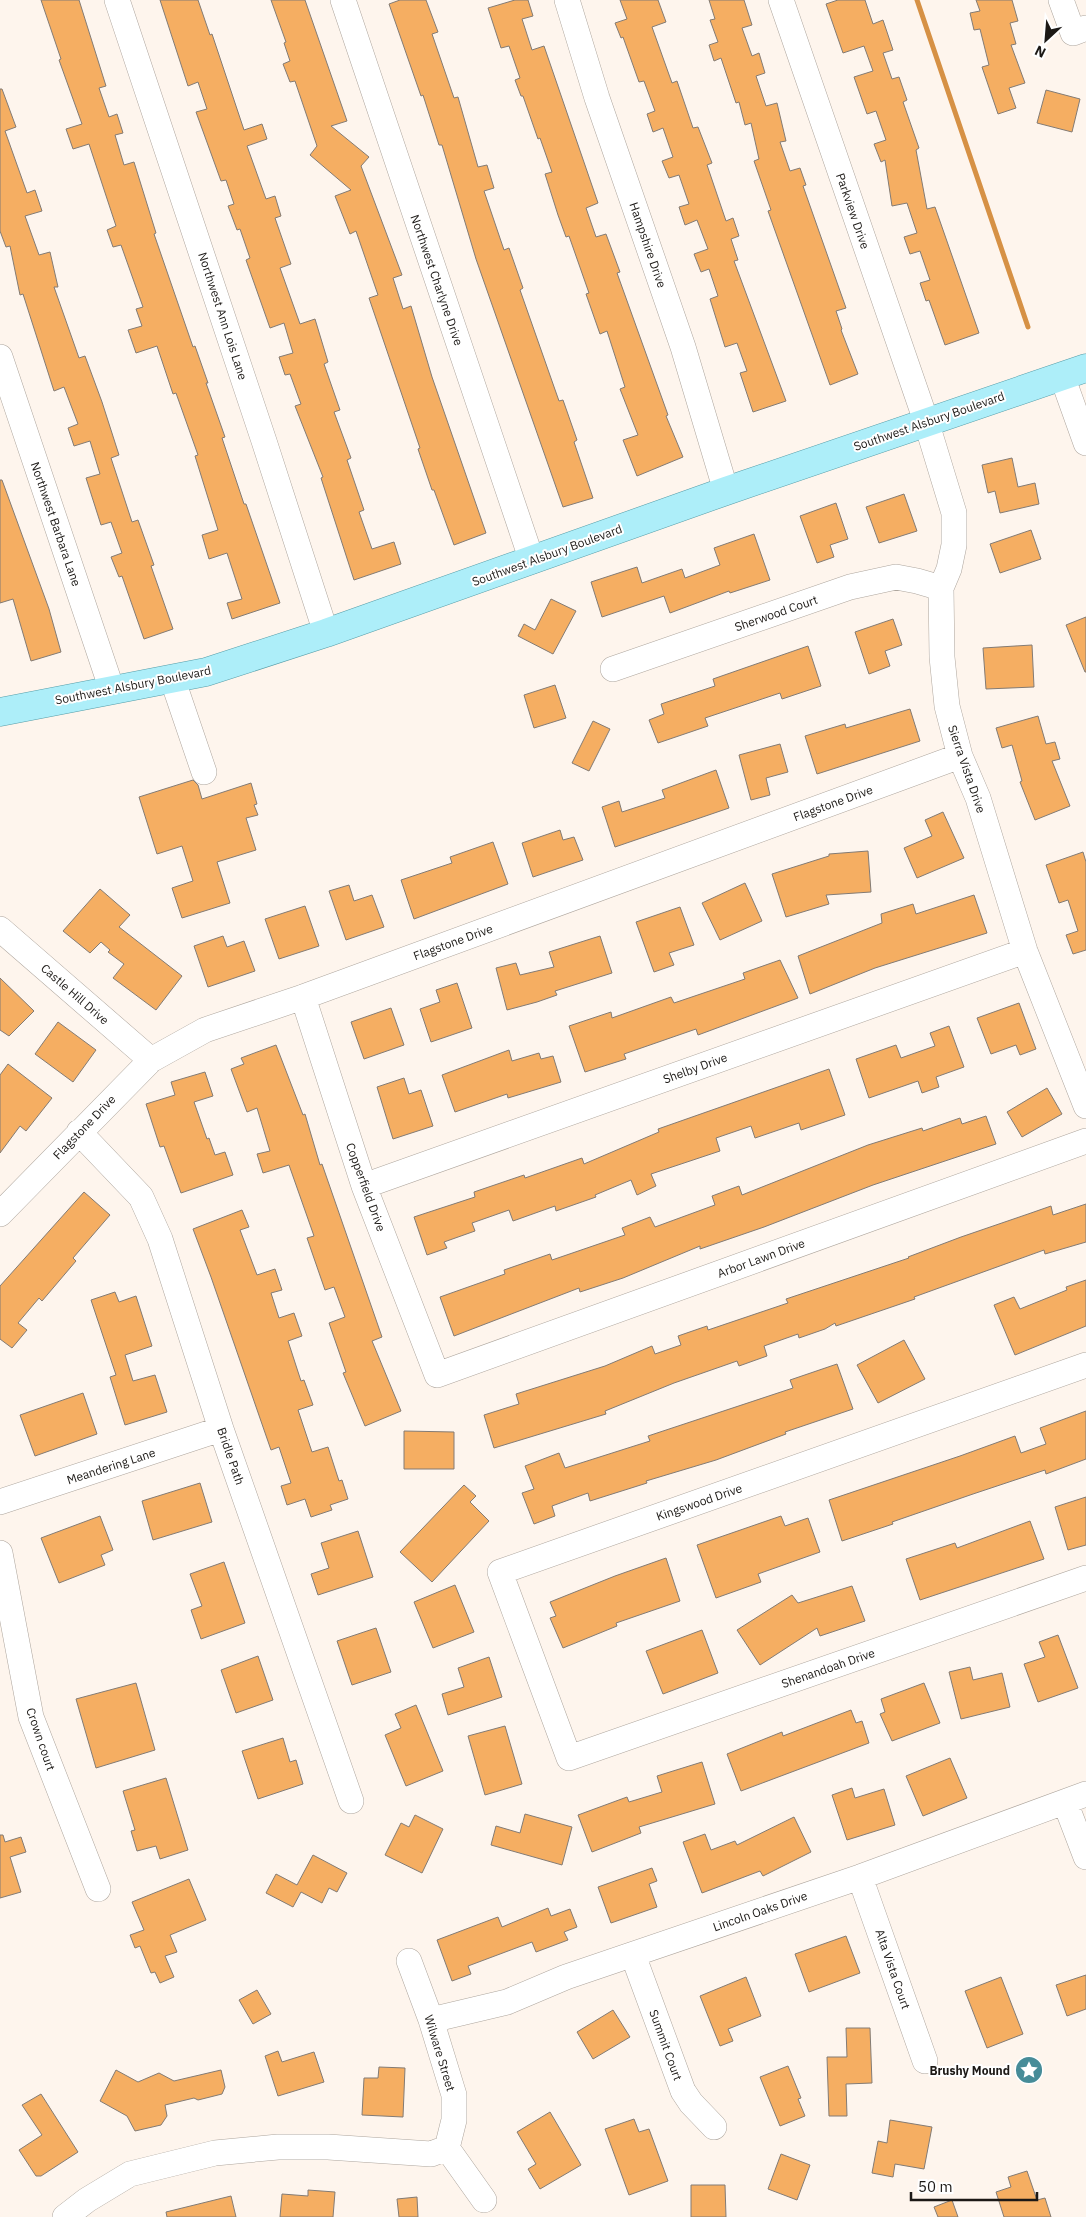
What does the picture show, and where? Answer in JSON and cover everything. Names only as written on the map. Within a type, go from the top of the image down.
[{"type":"main road","name":"Southwest Alsbury Boulevard","points":[[0,712],[206,672],[326,633],[926,421],[1074,372]]},
{"type":"street","name":"Northwest Ann Lois Lane","points":[[117,0],[326,633]]},
{"type":"street","name":"Northwest Charlyne Drive","points":[[343,0],[532,561]]},
{"type":"street","name":"Hampshire Drive","points":[[567,0],[597,98],[683,347],[726,491]]},
{"type":"street","name":"Parkview Drive","points":[[781,0],[926,421]]},
{"type":"street","points":[[1061,0],[1080,30]]},
{"type":"street","name":"Northwest Barbara Lane","points":[[0,357],[112,690]]},
{"type":"street","points":[[1074,372],[1086,444]]},
{"type":"street","name":"Sierra Vista Drive","points":[[926,421],[954,513],[954,545],[949,569],[941,588],[942,658],[947,706],[960,756],[978,798],[1025,951],[1086,1106]]},
{"type":"street","name":"Sherwood Court","points":[[613,669],[850,587],[896,577],[917,580],[941,588]]},
{"type":"street","points":[[172,678],[204,772]]},
{"type":"street","name":"Flagstone Drive","points":[[0,1214],[151,1060],[205,1030],[303,997],[960,756]]},
{"type":"street","name":"Castle Hill Drive","points":[[0,929],[151,1060]]},
{"type":"street","name":"Shelby Drive","points":[[364,1186],[1025,951]]},
{"type":"street","name":"Copperfield Drive","points":[[303,997],[364,1186],[437,1375]]},
{"type":"street","name":"Bridle Path","points":[[79,1132],[141,1198],[160,1239],[222,1429],[351,1801]]},
{"type":"street","name":"Arbor Lawn Drive","points":[[437,1375],[1086,1141]]},
{"type":"street","name":"Kingswood Drive","points":[[570,1758],[500,1572],[1086,1365]]},
{"type":"street","name":"Meandering Lane","points":[[0,1502],[222,1429]]},
{"type":"street","name":"Crown court","points":[[0,1553],[31,1717],[98,1889]]},
{"type":"street","name":"Shenandoah Drive","points":[[570,1758],[1086,1578]]},
{"type":"street","points":[[1076,1798],[1086,1856]]},
{"type":"street","name":"Lincoln Oaks Drive","points":[[431,2020],[507,2002],[566,1977],[860,1877],[1076,1798]]},
{"type":"street","name":"Alta Vista Court","points":[[860,1877],[926,2061]]},
{"type":"street","name":"Summit Court","points":[[632,1955],[683,2091],[691,2103],[714,2127]]},
{"type":"street","name":"Wilware Street","points":[[409,1961],[431,2020],[454,2095],[454,2120],[446,2148]]},
{"type":"street","points":[[65,2217],[87,2200],[130,2174],[215,2153],[278,2147],[311,2147],[431,2154],[446,2148],[484,2200]]},
{"type":"building","points":[[41,0],[79,0],[106,86],[99,88],[109,117],[117,114],[123,133],[115,135],[124,165],[134,162],[156,233],[154,234],[193,347],[195,346],[208,383],[206,383],[225,437],[222,438],[280,603],[232,619],[227,603],[242,599],[227,553],[209,559],[202,535],[218,530],[195,456],[198,455],[176,393],[173,394],[157,346],[136,353],[128,330],[142,326],[136,309],[143,307],[121,245],[113,247],[107,230],[116,226],[89,144],[73,149],[66,129],[82,124],[59,60],[61,59]]},
{"type":"building","points":[[160,0],[198,0],[210,35],[212,34],[244,130],[262,124],[267,139],[247,146],[266,199],[275,196],[281,216],[275,218],[291,264],[280,268],[300,324],[315,319],[328,362],[324,364],[340,410],[334,412],[351,458],[347,460],[364,510],[359,512],[372,549],[394,542],[401,564],[354,580],[321,478],[323,477],[295,406],[301,404],[290,374],[285,375],[279,357],[293,353],[284,323],[270,328],[246,260],[250,258],[240,229],[237,230],[228,206],[234,204],[226,180],[221,181],[196,112],[207,109],[198,82],[188,86]]},
{"type":"building","points":[[271,0],[305,0],[347,121],[331,126],[369,157],[361,166],[402,275],[393,278],[403,309],[411,306],[432,377],[486,533],[454,545],[434,490],[432,490],[418,449],[420,448],[369,298],[378,295],[356,231],[350,234],[335,196],[351,190],[310,155],[317,146],[295,81],[290,82],[283,64],[290,61],[284,43],[286,42]]},
{"type":"building","points":[[400,0],[426,0],[438,32],[432,34],[454,98],[458,97],[478,167],[487,165],[494,188],[484,191],[504,250],[509,248],[523,288],[520,290],[559,401],[563,400],[577,440],[574,442],[593,498],[563,507],[476,259],[442,145],[439,145],[423,95],[421,96],[389,4]]},
{"type":"building","points":[[515,0],[528,0],[533,16],[522,19],[532,50],[544,46],[598,203],[586,208],[596,237],[606,234],[620,272],[617,273],[668,415],[666,416],[683,457],[637,476],[623,440],[638,435],[620,389],[625,387],[607,331],[600,334],[586,294],[589,293],[569,236],[566,237],[558,215],[545,174],[552,172],[540,138],[538,139],[523,96],[521,96],[515,80],[520,78],[509,46],[501,48],[488,8]]},
{"type":"building","points":[[620,0],[658,0],[666,22],[652,27],[672,83],[677,81],[693,128],[698,127],[712,163],[707,165],[726,221],[733,218],[739,236],[731,239],[738,260],[734,261],[786,401],[753,412],[740,373],[747,371],[737,343],[725,347],[710,299],[718,296],[709,269],[701,272],[694,254],[708,249],[697,220],[685,225],[679,207],[689,204],[679,175],[669,178],[662,161],[673,157],[663,128],[653,132],[647,114],[655,111],[644,81],[639,82],[623,37],[621,38],[615,23],[627,19]]},
{"type":"building","points":[[709,0],[744,0],[752,25],[742,28],[752,56],[759,53],[765,73],[756,76],[766,106],[777,103],[786,141],[780,142],[790,171],[800,168],[806,185],[803,186],[846,308],[836,311],[841,330],[858,374],[830,385],[768,211],[771,210],[754,161],[759,159],[751,123],[745,125],[739,102],[736,103],[721,58],[714,61],[709,45],[718,42],[710,20],[715,19]]},
{"type":"building","points":[[838,0],[865,0],[873,24],[883,20],[893,50],[883,53],[892,79],[899,77],[907,100],[903,102],[919,148],[916,150],[927,209],[935,207],[979,333],[945,345],[929,300],[926,301],[920,283],[930,280],[920,251],[910,254],[904,237],[917,233],[907,203],[892,206],[885,160],[881,162],[874,144],[886,140],[876,111],[867,114],[854,77],[873,71],[864,46],[843,53],[826,4]]},
{"type":"building","points":[[976,0],[1012,0],[1018,21],[1010,23],[1016,44],[1011,45],[1025,83],[1009,88],[1016,108],[998,114],[982,67],[989,65],[980,29],[974,30],[970,13],[980,11]]},
{"type":"building","points":[[0,89],[2,89],[16,127],[5,131],[27,193],[35,190],[42,211],[25,216],[39,255],[50,252],[58,287],[54,287],[79,358],[85,356],[102,402],[119,455],[111,458],[132,522],[138,520],[154,565],[151,566],[173,629],[144,639],[122,576],[119,577],[111,557],[122,553],[111,522],[101,525],[86,478],[100,474],[90,441],[74,446],[68,428],[78,424],[64,387],[54,391],[23,294],[20,295],[10,246],[6,247],[0,231]]},
{"type":"building","points":[[1046,90],[1080,99],[1072,132],[1037,123]]},
{"type":"building","points":[[1012,458],[1018,487],[1035,483],[1039,504],[1000,513],[995,491],[988,493],[982,465]]},
{"type":"building","points":[[0,480],[2,480],[49,609],[61,652],[31,661],[13,599],[0,603]]},
{"type":"building","points":[[904,494],[917,531],[879,543],[866,507]]},
{"type":"building","points":[[836,503],[848,539],[830,545],[834,557],[817,563],[800,516]]},
{"type":"building","points":[[1031,530],[1041,559],[1000,573],[990,544]]},
{"type":"building","points":[[754,534],[770,580],[730,593],[729,591],[670,613],[664,596],[602,617],[591,582],[637,567],[642,583],[682,569],[685,578],[720,565],[714,548]]},
{"type":"building","points":[[551,599],[576,611],[553,654],[518,636],[524,624],[535,630]]},
{"type":"building","points":[[1086,617],[1086,672],[1085,672],[1066,625]]},
{"type":"building","points":[[893,619],[902,645],[885,651],[890,666],[869,674],[855,632]]},
{"type":"building","points":[[1032,645],[1034,687],[986,689],[983,648]]},
{"type":"building","points":[[808,646],[821,686],[782,699],[780,693],[705,718],[708,726],[658,743],[649,720],[664,714],[661,704],[715,686],[713,679]]},
{"type":"building","points":[[555,685],[566,718],[534,728],[524,695]]},
{"type":"building","points":[[910,709],[920,741],[817,774],[805,736],[845,724],[846,728]]},
{"type":"building","points":[[1038,716],[1046,744],[1055,742],[1060,759],[1052,761],[1070,806],[1035,820],[1020,782],[1022,781],[1012,745],[1002,748],[996,728]]},
{"type":"building","points":[[593,721],[610,729],[589,771],[572,763]]},
{"type":"building","points":[[780,744],[788,772],[766,778],[770,795],[751,800],[739,755]]},
{"type":"building","points":[[716,770],[729,808],[615,847],[602,807],[619,801],[622,812],[665,798],[662,790]]},
{"type":"building","points":[[193,780],[198,785],[202,799],[251,783],[257,804],[254,805],[258,815],[246,818],[256,850],[217,862],[230,903],[182,918],[172,888],[193,881],[182,846],[157,854],[139,797]]},
{"type":"building","points":[[943,812],[964,858],[917,878],[904,848],[932,836],[925,820]]},
{"type":"building","points":[[560,830],[563,840],[574,837],[583,860],[533,877],[522,843]]},
{"type":"building","points":[[493,842],[508,884],[414,919],[401,880],[452,863],[450,857]]},
{"type":"building","points":[[868,851],[871,892],[826,895],[829,904],[786,917],[772,874],[829,856],[829,854]]},
{"type":"building","points":[[1083,852],[1086,862],[1086,950],[1073,954],[1066,935],[1078,931],[1068,900],[1059,903],[1046,865]]},
{"type":"building","points":[[745,883],[762,921],[720,940],[702,903]]},
{"type":"building","points":[[349,885],[354,901],[372,895],[384,927],[346,940],[329,891]]},
{"type":"building","points":[[100,889],[130,915],[119,927],[182,976],[156,1010],[113,978],[124,964],[108,952],[110,950],[101,942],[90,953],[63,931]]},
{"type":"building","points":[[974,895],[987,933],[875,968],[810,994],[798,956],[882,923],[881,914],[913,904],[916,914]]},
{"type":"building","points":[[305,906],[319,946],[279,959],[265,919]]},
{"type":"building","points":[[680,907],[694,945],[669,953],[674,965],[654,972],[636,922]]},
{"type":"building","points":[[223,936],[227,947],[244,941],[255,971],[208,987],[194,946]]},
{"type":"building","points":[[600,936],[612,973],[555,991],[557,995],[507,1010],[496,968],[516,963],[520,975],[554,967],[549,952]]},
{"type":"building","points":[[780,960],[798,998],[698,1035],[696,1029],[624,1054],[626,1059],[585,1072],[569,1026],[611,1012],[612,1018],[671,997],[674,1003],[745,979],[743,973]]},
{"type":"building","points":[[0,978],[34,1011],[9,1036],[0,1030]]},
{"type":"building","points":[[457,983],[472,1028],[431,1042],[420,1009],[440,1002],[436,990]]},
{"type":"building","points":[[1019,1003],[1036,1049],[1020,1055],[1016,1045],[991,1054],[977,1018]]},
{"type":"building","points":[[391,1008],[404,1045],[364,1059],[351,1022]]},
{"type":"building","points":[[58,1022],[96,1050],[73,1082],[35,1054]]},
{"type":"building","points":[[949,1026],[964,1067],[936,1077],[939,1087],[922,1093],[918,1081],[869,1098],[856,1059],[896,1045],[901,1058],[935,1046],[930,1033]]},
{"type":"building","points":[[276,1045],[303,1115],[305,1114],[320,1165],[322,1164],[382,1337],[372,1341],[401,1411],[365,1426],[343,1373],[346,1372],[329,1323],[345,1317],[334,1287],[325,1290],[307,1238],[314,1236],[289,1165],[263,1173],[257,1154],[270,1151],[257,1108],[247,1112],[231,1069],[244,1064],[241,1058]]},
{"type":"building","points":[[509,1050],[512,1061],[539,1053],[541,1059],[553,1056],[561,1082],[508,1098],[507,1094],[455,1112],[442,1075]]},
{"type":"building","points":[[8,1064],[52,1098],[26,1131],[20,1126],[0,1153],[0,1075]]},
{"type":"building","points":[[829,1069],[845,1115],[801,1130],[799,1123],[755,1138],[751,1126],[716,1138],[720,1151],[651,1174],[656,1186],[637,1195],[631,1180],[595,1195],[596,1197],[556,1211],[555,1206],[513,1221],[509,1210],[472,1223],[475,1231],[444,1242],[447,1248],[427,1255],[414,1217],[475,1197],[474,1192],[524,1175],[525,1178],[582,1158],[584,1164],[659,1132],[658,1129]]},
{"type":"building","points":[[205,1072],[213,1096],[194,1102],[207,1139],[209,1138],[215,1155],[225,1152],[233,1175],[181,1193],[164,1146],[160,1147],[146,1104],[175,1095],[171,1082]]},
{"type":"building","points":[[404,1078],[409,1094],[421,1090],[433,1126],[393,1139],[377,1087]]},
{"type":"building","points":[[1047,1088],[1062,1114],[1022,1137],[1007,1112]]},
{"type":"building","points":[[986,1116],[996,1144],[873,1185],[764,1227],[700,1249],[700,1246],[623,1278],[580,1292],[579,1288],[454,1336],[440,1297],[505,1274],[504,1270],[550,1254],[552,1260],[625,1235],[622,1228],[650,1217],[655,1227],[715,1205],[712,1196],[739,1186],[742,1195],[868,1145],[922,1128],[923,1131],[960,1118],[962,1124]]},
{"type":"building","points":[[84,1192],[110,1215],[73,1258],[76,1261],[42,1301],[39,1298],[18,1323],[27,1330],[12,1348],[0,1339],[0,1286]]},
{"type":"building","points":[[1086,1204],[1086,1242],[1045,1254],[1044,1250],[914,1297],[915,1299],[836,1326],[835,1323],[825,1329],[799,1338],[798,1334],[764,1346],[767,1356],[739,1366],[737,1361],[674,1383],[605,1411],[606,1414],[494,1448],[484,1415],[519,1404],[516,1394],[605,1366],[652,1346],[655,1354],[681,1345],[678,1336],[707,1326],[708,1330],[788,1303],[786,1299],[909,1258],[961,1237],[1051,1206],[1053,1215]]},
{"type":"building","points":[[242,1210],[249,1227],[240,1230],[257,1275],[275,1269],[282,1290],[271,1293],[279,1318],[294,1313],[302,1336],[288,1341],[301,1381],[304,1380],[313,1405],[298,1410],[312,1452],[328,1447],[339,1481],[342,1480],[348,1499],[330,1505],[332,1510],[311,1517],[305,1499],[287,1505],[281,1486],[291,1483],[279,1447],[271,1450],[193,1229]]},
{"type":"building","points":[[1086,1280],[1086,1326],[1015,1355],[994,1305],[1014,1297],[1020,1309],[1067,1290],[1066,1287]]},
{"type":"building","points":[[115,1292],[119,1302],[136,1296],[152,1346],[125,1355],[133,1381],[155,1375],[167,1412],[125,1425],[110,1377],[116,1375],[91,1300]]},
{"type":"building","points":[[904,1340],[925,1379],[878,1403],[857,1365]]},
{"type":"building","points":[[837,1364],[853,1409],[785,1432],[786,1434],[716,1460],[646,1481],[647,1483],[590,1501],[588,1493],[552,1506],[555,1516],[534,1524],[522,1493],[534,1489],[525,1466],[559,1453],[565,1468],[650,1441],[648,1436],[793,1388],[790,1380]]},
{"type":"building","points":[[83,1393],[97,1434],[35,1456],[20,1415]]},
{"type":"building","points":[[1086,1411],[1086,1459],[1046,1474],[1045,1470],[973,1494],[842,1541],[829,1500],[1015,1436],[1021,1453],[1046,1444],[1040,1428]]},
{"type":"building","points":[[404,1431],[454,1432],[454,1469],[404,1469]]},
{"type":"building","points":[[200,1483],[212,1522],[153,1540],[142,1501]]},
{"type":"building","points":[[464,1485],[476,1496],[470,1502],[489,1521],[432,1582],[400,1552]]},
{"type":"building","points":[[1086,1497],[1086,1545],[1068,1550],[1055,1507]]},
{"type":"building","points":[[100,1516],[113,1550],[101,1555],[105,1565],[59,1583],[41,1538]]},
{"type":"building","points":[[781,1516],[785,1526],[808,1518],[820,1552],[758,1574],[761,1582],[716,1598],[697,1545]]},
{"type":"building","points":[[1030,1521],[1044,1559],[920,1600],[906,1559],[955,1543],[957,1548]]},
{"type":"building","points":[[358,1531],[373,1577],[318,1595],[311,1574],[329,1568],[321,1543]]},
{"type":"building","points":[[666,1558],[680,1601],[616,1623],[617,1626],[563,1648],[550,1618],[556,1616],[550,1602]]},
{"type":"building","points":[[224,1562],[245,1623],[201,1639],[191,1610],[202,1606],[190,1574]]},
{"type":"building","points":[[455,1585],[474,1632],[433,1648],[414,1602]]},
{"type":"building","points":[[852,1586],[865,1621],[820,1636],[817,1628],[760,1665],[737,1630],[792,1595],[798,1603]]},
{"type":"building","points":[[376,1628],[391,1672],[352,1685],[337,1641]]},
{"type":"building","points":[[702,1630],[718,1673],[663,1694],[646,1651]]},
{"type":"building","points":[[1058,1635],[1078,1688],[1038,1702],[1024,1664],[1045,1657],[1039,1642]]},
{"type":"building","points":[[258,1656],[273,1700],[236,1713],[221,1670]]},
{"type":"building","points":[[489,1657],[502,1697],[448,1715],[442,1694],[464,1687],[458,1668]]},
{"type":"building","points":[[970,1667],[973,1680],[1002,1673],[1010,1707],[961,1719],[949,1672]]},
{"type":"building","points":[[136,1683],[155,1750],[96,1768],[76,1699]]},
{"type":"building","points":[[924,1683],[940,1723],[892,1741],[880,1714],[885,1712],[881,1699]]},
{"type":"building","points":[[416,1705],[443,1771],[406,1786],[385,1735],[401,1728],[395,1714]]},
{"type":"building","points":[[851,1710],[856,1723],[862,1721],[869,1743],[741,1791],[727,1754],[782,1732],[783,1736]]},
{"type":"building","points":[[505,1726],[522,1784],[485,1795],[468,1736]]},
{"type":"building","points":[[283,1738],[290,1762],[296,1760],[303,1784],[258,1799],[242,1751]]},
{"type":"building","points":[[950,1758],[967,1798],[923,1816],[906,1776]]},
{"type":"building","points":[[702,1762],[715,1804],[639,1827],[641,1833],[592,1852],[578,1815],[627,1797],[629,1802],[662,1792],[657,1776]]},
{"type":"building","points":[[166,1778],[188,1850],[160,1859],[156,1846],[137,1851],[131,1831],[135,1830],[123,1791]]},
{"type":"building","points":[[852,1788],[855,1798],[884,1789],[895,1825],[847,1840],[832,1795]]},
{"type":"building","points":[[525,1814],[572,1827],[562,1865],[491,1845],[496,1826],[520,1833]]},
{"type":"building","points":[[415,1815],[443,1829],[422,1873],[385,1855],[401,1823],[409,1827]]},
{"type":"building","points":[[794,1817],[811,1852],[763,1876],[760,1871],[702,1893],[683,1842],[705,1834],[711,1850],[735,1841],[737,1845]]},
{"type":"building","points":[[0,1835],[3,1835],[5,1842],[21,1837],[26,1852],[10,1857],[21,1892],[0,1898]]},
{"type":"building","points":[[313,1855],[347,1873],[337,1892],[329,1888],[322,1903],[301,1892],[293,1907],[266,1893],[276,1874],[297,1885]]},
{"type":"building","points":[[652,1868],[657,1881],[649,1884],[657,1907],[611,1923],[598,1887]]},
{"type":"building","points":[[189,1879],[206,1920],[170,1935],[177,1952],[165,1956],[174,1977],[160,1983],[155,1972],[151,1973],[140,1946],[135,1948],[130,1935],[144,1930],[132,1902]]},
{"type":"building","points":[[548,1908],[551,1916],[570,1909],[577,1927],[564,1932],[568,1940],[536,1952],[532,1942],[468,1966],[471,1974],[452,1981],[437,1940],[498,1917],[502,1927]]},
{"type":"building","points":[[846,1936],[860,1973],[809,1992],[795,1954]]},
{"type":"building","points":[[1086,1975],[1086,2009],[1067,2016],[1056,1985]]},
{"type":"building","points":[[746,1977],[761,2016],[728,2029],[733,2041],[720,2046],[700,1996]]},
{"type":"building","points":[[1001,1977],[1023,2034],[987,2048],[965,1991]]},
{"type":"building","points":[[257,1990],[271,2014],[253,2024],[239,2000]]},
{"type":"building","points":[[613,2010],[630,2037],[593,2059],[577,2032]]},
{"type":"building","points":[[846,2028],[870,2028],[872,2083],[846,2084],[847,2116],[829,2116],[827,2057],[847,2057]]},
{"type":"building","points":[[278,2051],[282,2062],[314,2052],[324,2082],[278,2096],[265,2056]]},
{"type":"building","points":[[788,2066],[801,2098],[798,2099],[805,2116],[780,2126],[760,2077]]},
{"type":"building","points":[[379,2067],[405,2068],[403,2117],[362,2115],[364,2078],[378,2078]]},
{"type":"building","points":[[116,2070],[138,2082],[159,2073],[174,2081],[221,2070],[225,2087],[222,2094],[165,2105],[167,2116],[161,2125],[135,2131],[127,2116],[100,2101]]},
{"type":"building","points":[[41,2094],[78,2152],[41,2176],[36,2176],[19,2150],[42,2135],[22,2105]]},
{"type":"building","points":[[550,2112],[581,2165],[540,2189],[528,2169],[536,2164],[517,2132]]},
{"type":"building","points":[[634,2119],[639,2132],[649,2129],[668,2181],[629,2195],[605,2129]]},
{"type":"building","points":[[890,2120],[932,2127],[924,2169],[895,2164],[893,2177],[872,2173],[878,2141],[887,2143]]},
{"type":"building","points":[[781,2154],[810,2165],[797,2200],[768,2189]]},
{"type":"building","points":[[1027,2171],[1037,2200],[1045,2198],[1051,2217],[1004,2217],[996,2192],[1011,2187],[1008,2177]]},
{"type":"building","points":[[691,2185],[725,2185],[726,2217],[691,2217]]},
{"type":"building","points":[[308,2190],[335,2192],[333,2217],[280,2217],[282,2194],[308,2196]]},
{"type":"building","points":[[231,2196],[236,2217],[167,2217],[166,2212]]},
{"type":"building","points":[[417,2197],[418,2217],[399,2217],[397,2199]]},
{"type":"building","points":[[952,2200],[958,2217],[938,2217],[934,2207]]},
{"type":"waterway","points":[[917,0],[1028,327]]},
{"type":"place","name":"Brushy Mound","points":[[1029,2070]]}]
